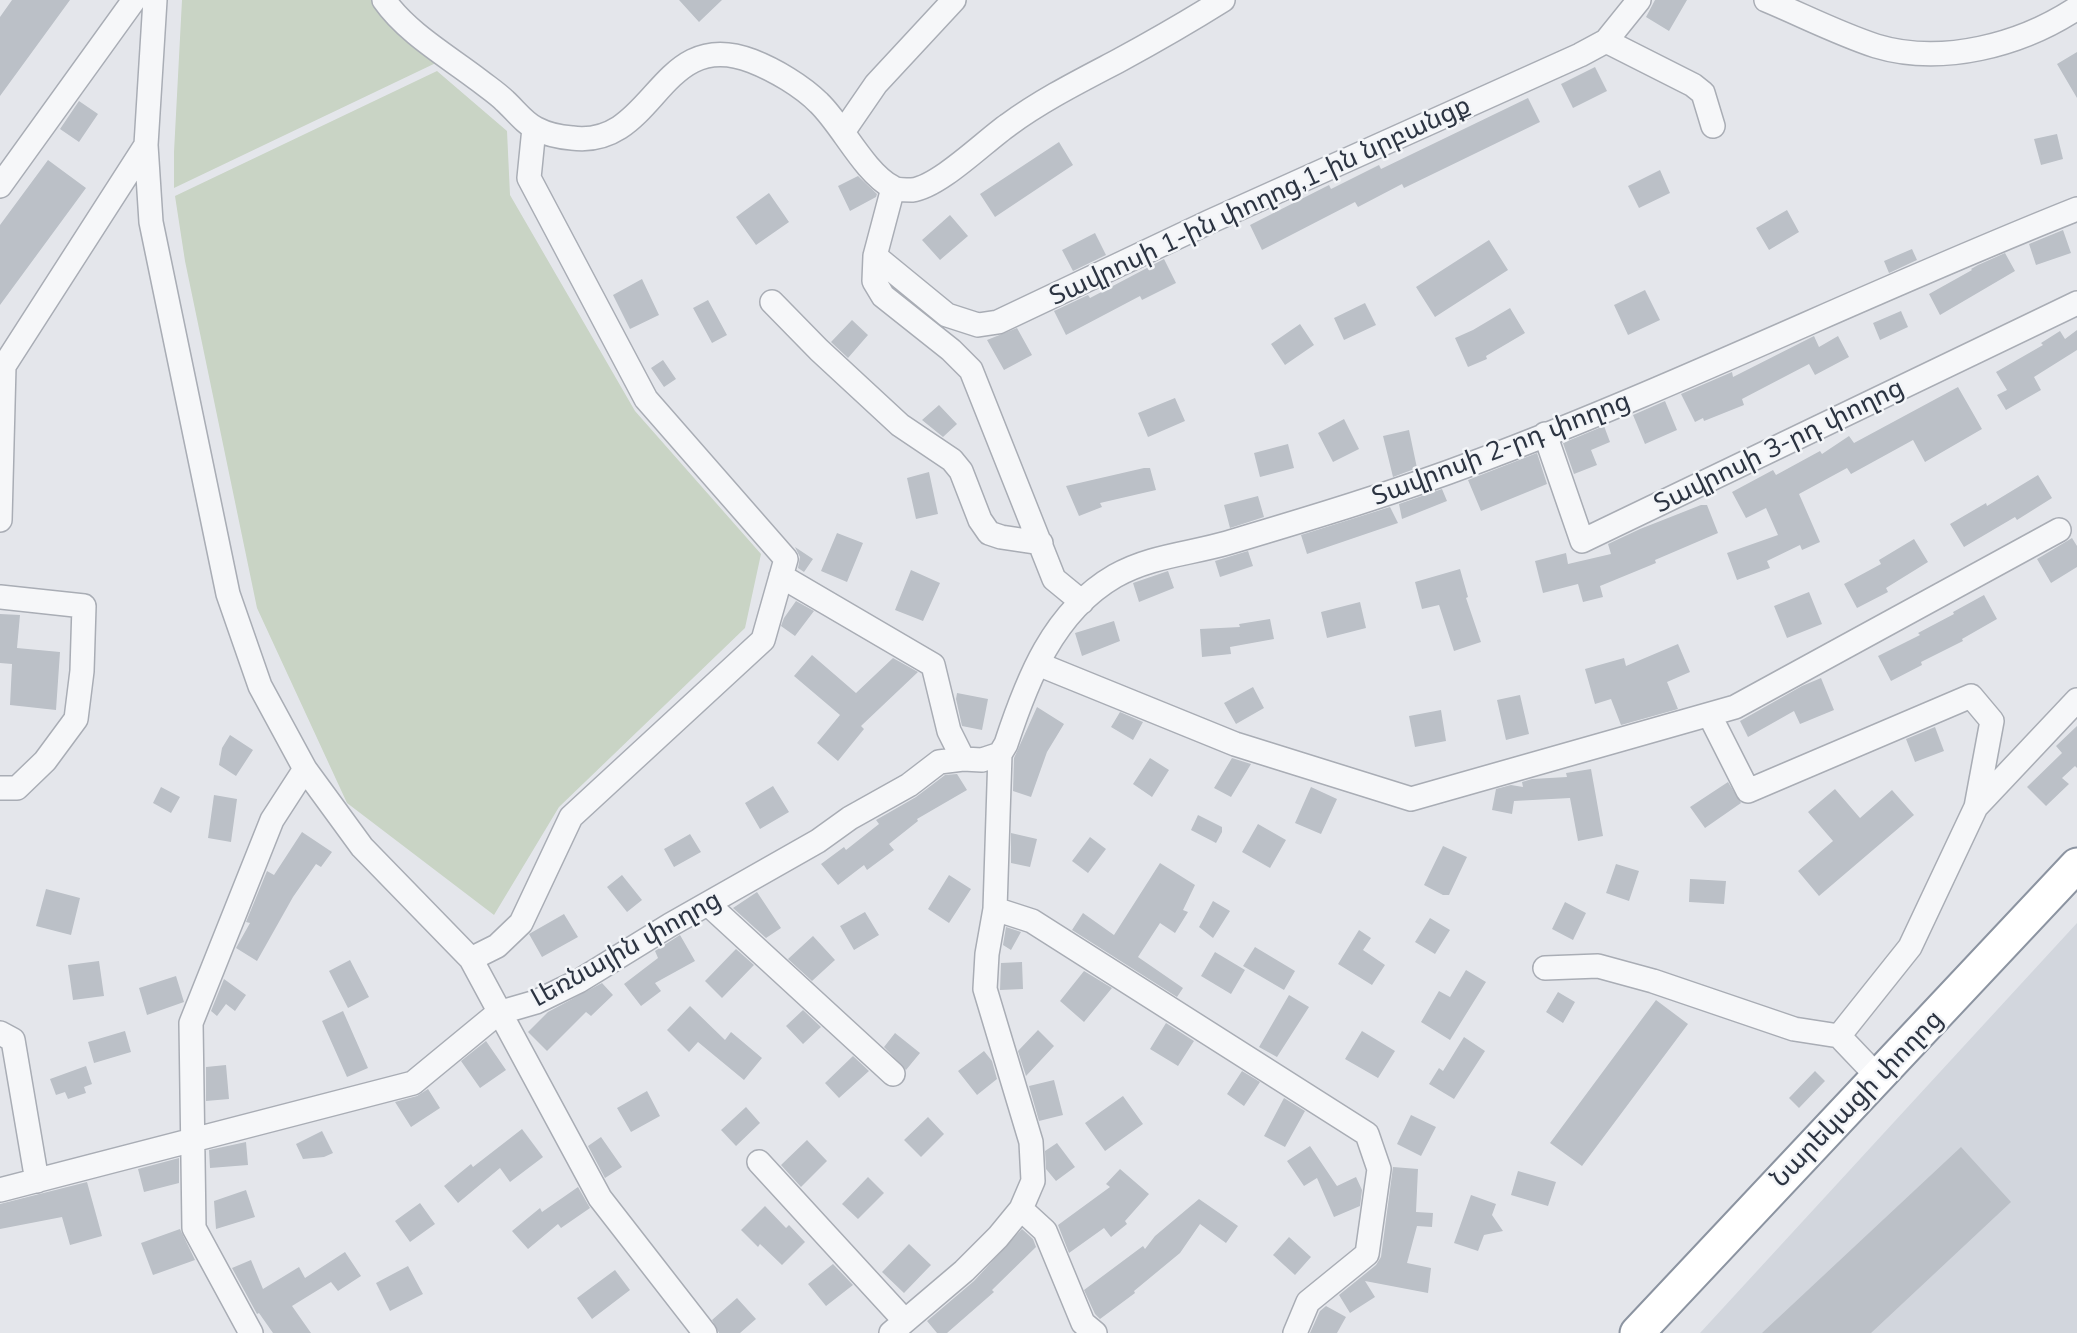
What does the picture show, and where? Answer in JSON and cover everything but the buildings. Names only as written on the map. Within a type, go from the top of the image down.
[{"type":"highway","name":"Նարեկացի փողոց","points":[[1637,1333],[2077,865]]},
{"type":"street","points":[[0,186],[134,0]]},
{"type":"street","points":[[155,0],[146,145],[151,222],[228,594],[260,686],[305,769],[362,847],[471,959],[600,1198],[705,1333]]},
{"type":"street","points":[[384,0],[406,24],[502,98],[534,128],[553,136],[604,138],[622,128],[666,81],[690,61],[713,54],[752,61],[788,80],[819,102],[878,176],[893,188],[914,190],[943,175],[1032,107],[1185,24],[1223,0]]},
{"type":"street","points":[[843,132],[876,84],[954,0]]},
{"type":"street","name":"Տավրոսի 1-ին փողոց,1-ին նրբանցք","points":[[875,256],[947,315],[978,325],[998,322],[1209,222],[1606,41],[1639,0]]},
{"type":"street","points":[[1766,0],[1876,46],[1918,54],[1965,52],[2017,38],[2077,8]]},
{"type":"street","points":[[1606,41],[1693,85],[1703,93],[1713,125]]},
{"type":"street","points":[[471,959],[497,946],[521,923],[571,817],[763,640],[786,559],[646,399],[529,178],[534,128]]},
{"type":"street","points":[[0,520],[4,366],[146,145]]},
{"type":"street","points":[[893,188],[875,256],[874,281],[883,296],[951,349],[971,370],[1054,579],[1082,602]]},
{"type":"street","name":"Տավրոսի 2-րդ փողոց","points":[[1000,754],[1038,664],[1057,627],[1082,602],[1114,577],[1152,559],[1222,544],[1363,502],[1476,462],[2077,209]]},
{"type":"street","points":[[772,302],[900,425],[952,460],[961,471],[980,520],[989,533],[1041,543]]},
{"type":"street","name":"Տավրոսի 3-րդ փողոց","points":[[1545,434],[1582,541],[2077,303]]},
{"type":"street","points":[[1038,664],[1235,744],[1411,799],[1735,707],[2059,530]]},
{"type":"street","points":[[781,576],[933,665],[949,731],[963,759]]},
{"type":"street","points":[[0,597],[84,606],[82,671],[76,719],[45,761],[17,789],[0,788]]},
{"type":"street","points":[[1710,716],[1748,790],[1971,696],[1992,721],[1976,807],[1910,947],[1839,1036]]},
{"type":"street","points":[[1976,807],[2077,700]]},
{"type":"street","points":[[759,1162],[898,1327],[964,1271],[1021,1209],[1033,1181],[1031,1142],[985,989],[987,954],[995,908],[1000,754]]},
{"type":"street","name":"Լեռնային փողոց","points":[[0,1190],[413,1083],[498,1013],[536,1002],[579,981],[670,925],[818,841],[850,818],[909,785],[939,762],[982,760],[1000,754]]},
{"type":"street","points":[[251,1333],[194,1228],[191,1023],[272,820],[305,769]]},
{"type":"street","points":[[708,904],[893,1074]]},
{"type":"street","points":[[995,908],[1032,921],[1367,1134],[1379,1169],[1367,1254],[1308,1303],[1295,1333]]},
{"type":"street","points":[[1545,968],[1598,966],[1653,981],[1794,1029],[1839,1036],[1878,1078]]},
{"type":"street","points":[[0,1033],[13,1040],[37,1181]]},
{"type":"street","points":[[1021,1209],[1045,1231],[1083,1323],[1095,1333]]},
{"type":"shaded area","points":[[2077,923],[2077,1333],[1700,1333]]},
{"type":"green space","points":[[182,0],[374,0],[440,61],[174,188]]},
{"type":"green space","points":[[437,71],[507,131],[510,195],[635,411],[761,554],[745,628],[559,807],[494,915],[347,803],[257,608],[185,261],[175,196]]}]
